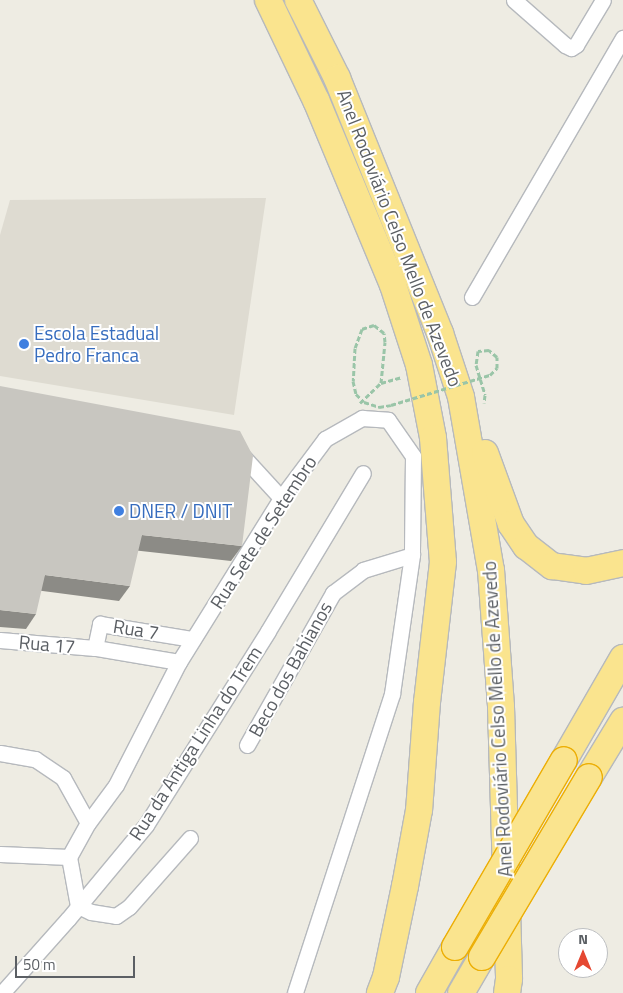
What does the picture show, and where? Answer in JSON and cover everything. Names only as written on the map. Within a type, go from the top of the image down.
[{"type":"highway","name":"Anel Rodoviário Celso Mello de Azevedo","points":[[268,0],[316,100],[393,285],[419,365],[433,438],[443,562],[427,702],[419,810],[404,895],[386,978],[380,993]]},
{"type":"highway","name":"Anel Rodoviário Celso Mello de Azevedo","points":[[298,0],[341,87],[440,333],[461,397],[491,570],[501,716],[509,979],[507,993]]},
{"type":"highway","points":[[461,397],[480,436],[511,524],[526,546],[552,566],[586,572],[623,563]]},
{"type":"highway","points":[[429,993],[623,658]]},
{"type":"highway","points":[[460,993],[623,721]]},
{"type":"street","points":[[514,0],[565,46],[571,48],[576,45],[604,0]]},
{"type":"street","points":[[472,296],[623,38]]},
{"type":"street","name":"Rua Sete de Setembro","points":[[69,857],[88,823],[116,785],[179,662],[281,498],[325,439],[362,418],[388,420],[413,456],[412,555],[392,694],[295,993]]},
{"type":"street","points":[[230,444],[249,460],[281,498]]},
{"type":"street","name":"Rua da Antiga Linha do Trem","points":[[2,993],[146,825],[268,631],[363,474]]},
{"type":"street","name":"Beco dos Bahianos","points":[[247,745],[332,593],[363,570],[412,555]]},
{"type":"street","name":"Rua 7","points":[[179,662],[95,648],[100,624],[193,639]]},
{"type":"street","name":"Rua 17","points":[[0,640],[95,648]]},
{"type":"street","points":[[0,753],[35,760],[63,778],[88,823]]},
{"type":"street","points":[[0,854],[69,857],[78,906],[110,916],[123,913],[190,838]]},
{"type":"path","points":[[353,409],[381,383],[385,342],[384,333],[374,325],[362,329],[355,348],[353,380],[356,394],[364,402],[379,407],[490,375],[497,368],[497,358],[489,350],[478,351],[476,365]]},
{"type":"shaded area","points":[[266,198],[234,415],[0,376],[0,235],[10,200]]},
{"type":"building","name":"DNER / DNIT","points":[[0,386],[240,431],[253,456],[242,546],[142,535],[130,586],[45,575],[36,614],[0,610]]},
{"type":"place","name":"Escola Estadual Pedro Franca","points":[[24,344]]},
{"type":"place","name":"DNER / DNIT","points":[[119,511]]}]
